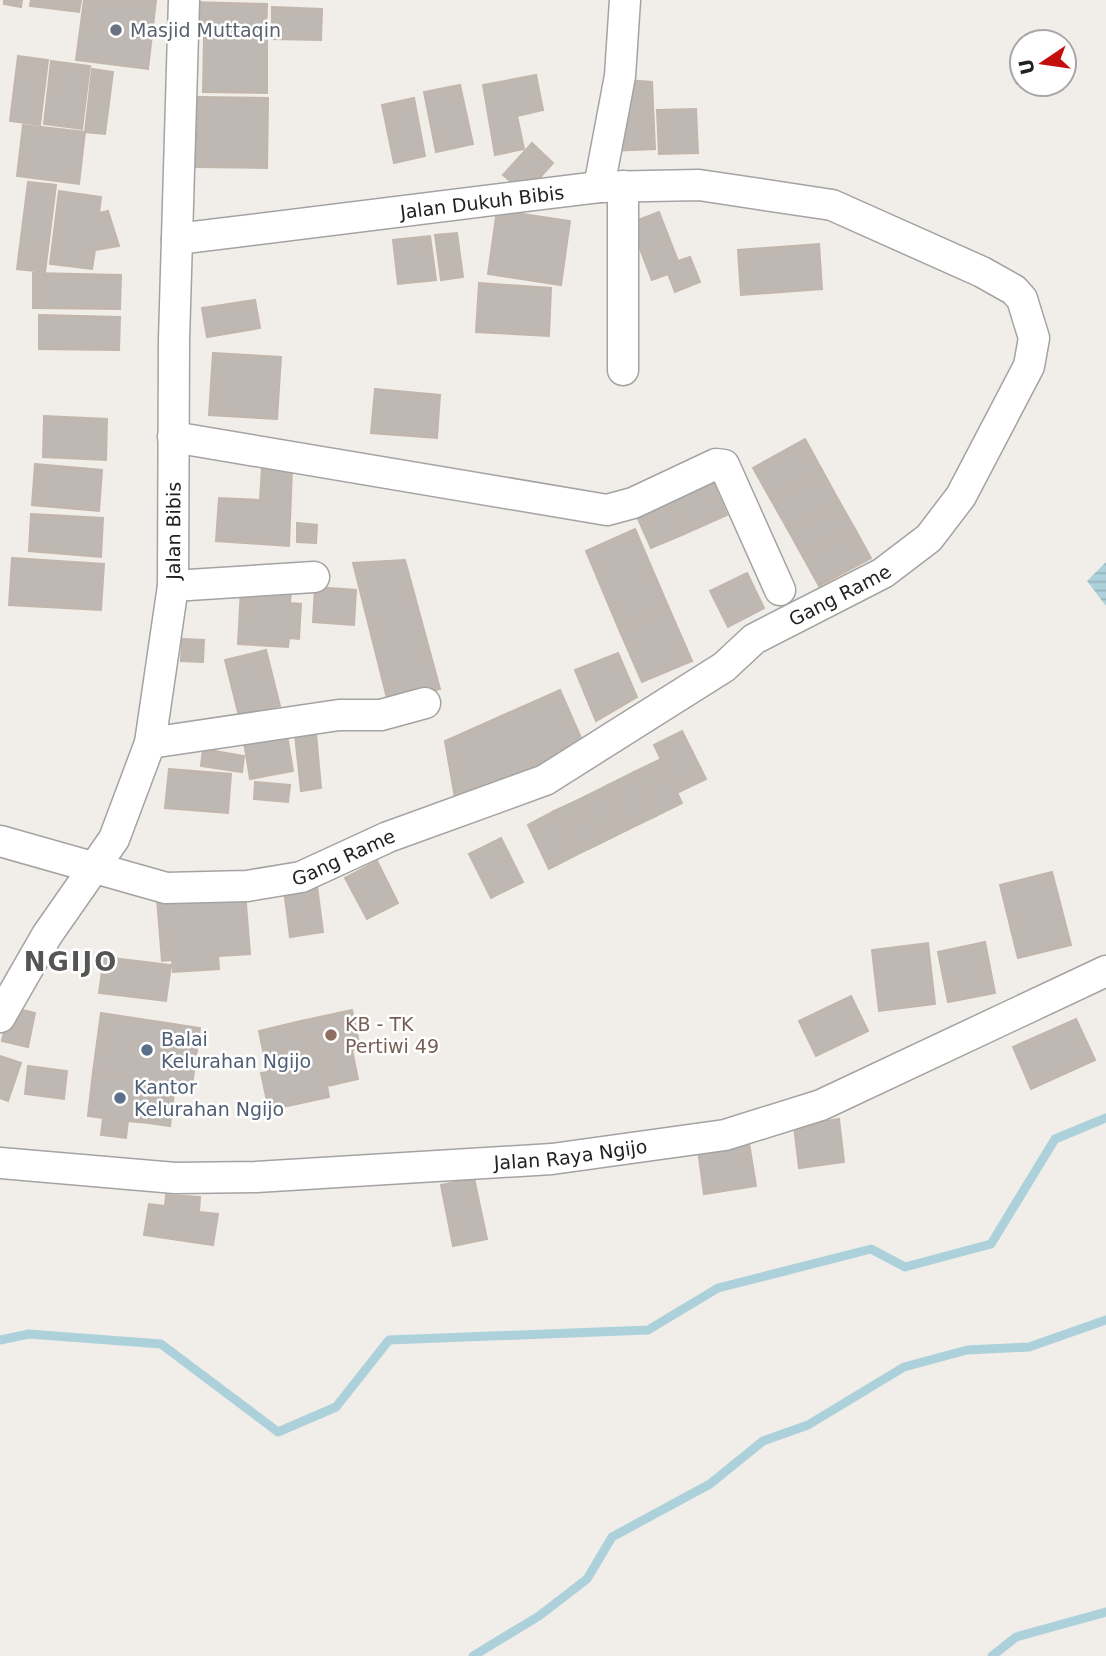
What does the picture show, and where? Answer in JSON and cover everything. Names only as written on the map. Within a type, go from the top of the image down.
[{"type":"street","name":"Jalan Bibis","points":[[0,1017],[47,935],[114,839],[150,743],[173,586],[173,437],[184,0]]},
{"type":"street","points":[[623,370],[611,187],[625,0]]},
{"type":"street","name":"Gang Rame","points":[[96,867],[166,888],[247,886],[301,877],[388,837],[545,780],[724,667],[754,639],[883,573],[929,538],[961,496],[1030,366],[1034,338],[1022,299],[1014,290],[982,272],[832,205],[699,185],[611,187]]},
{"type":"street","name":"Jalan Dukuh Bibis","points":[[177,239],[611,187]]},
{"type":"street","points":[[173,437],[607,510],[633,503],[716,464],[724,465],[780,590]]},
{"type":"street","points":[[173,586],[314,577]]},
{"type":"street","points":[[150,743],[339,715],[381,715],[425,703]]},
{"type":"street","points":[[0,841],[96,867]]},
{"type":"street","name":"Jalan Raya Ngijo","points":[[0,1163],[175,1178],[256,1177],[552,1159],[725,1135],[821,1105],[1106,971]]},
{"type":"water","points":[[1106,562],[1106,606],[1087,581]]},
{"type":"building","points":[[4,0],[22,0],[21,7],[4,4]]},
{"type":"building","points":[[31,0],[81,0],[79,12],[30,6]]},
{"type":"building","name":"Masjid Muttaqin","points":[[84,0],[156,0],[148,69],[76,60]]},
{"type":"building","points":[[188,2],[267,4],[266,33],[187,32]]},
{"type":"building","points":[[272,7],[322,9],[321,40],[272,39]]},
{"type":"building","points":[[204,37],[267,38],[267,93],[203,92]]},
{"type":"building","points":[[18,56],[48,60],[40,125],[10,121]]},
{"type":"building","points":[[51,61],[90,66],[82,129],[44,124]]},
{"type":"building","points":[[92,69],[113,72],[105,134],[85,132]]},
{"type":"building","points":[[536,75],[543,110],[517,116],[524,149],[495,155],[483,85]]},
{"type":"building","points":[[625,80],[652,82],[655,149],[609,151]]},
{"type":"building","points":[[460,85],[473,144],[436,152],[424,92]]},
{"type":"building","points":[[197,97],[268,98],[267,168],[196,167]]},
{"type":"building","points":[[414,98],[425,156],[394,163],[382,105]]},
{"type":"building","points":[[696,109],[698,153],[659,154],[657,110]]},
{"type":"building","points":[[23,125],[85,132],[79,184],[17,176]]},
{"type":"building","points":[[532,143],[553,163],[525,194],[503,175]]},
{"type":"building","points":[[28,182],[56,185],[45,272],[17,269]]},
{"type":"building","points":[[59,191],[101,197],[99,213],[108,211],[119,246],[95,250],[92,269],[50,264]]},
{"type":"building","points":[[497,210],[570,221],[561,285],[488,274]]},
{"type":"building","points":[[659,212],[678,261],[690,257],[700,282],[675,292],[668,274],[652,280],[630,223]]},
{"type":"building","points":[[457,233],[463,277],[441,280],[435,235]]},
{"type":"building","points":[[430,236],[436,280],[398,284],[393,240]]},
{"type":"building","points":[[819,244],[822,289],[741,295],[738,250]]},
{"type":"building","points":[[33,273],[121,275],[120,309],[33,308]]},
{"type":"building","points":[[479,283],[551,288],[549,336],[476,332]]},
{"type":"building","points":[[255,300],[260,328],[207,337],[202,308]]},
{"type":"building","points":[[39,315],[120,317],[119,350],[39,349]]},
{"type":"building","points":[[213,353],[281,357],[277,419],[209,415]]},
{"type":"building","points":[[375,389],[440,395],[437,438],[371,433]]},
{"type":"building","points":[[44,416],[107,419],[106,460],[43,457]]},
{"type":"building","points":[[805,439],[822,470],[770,498],[753,468]]},
{"type":"building","points":[[35,464],[102,470],[99,511],[32,505]]},
{"type":"building","points":[[262,467],[292,469],[289,546],[216,541],[219,498],[260,500]]},
{"type":"building","points":[[822,470],[839,501],[788,530],[770,498]]},
{"type":"building","points":[[711,478],[727,515],[682,535],[666,498]]},
{"type":"building","points":[[666,498],[682,535],[651,548],[635,512]]},
{"type":"building","points":[[839,501],[855,529],[803,557],[788,530]]},
{"type":"building","points":[[31,514],[103,518],[101,557],[29,551]]},
{"type":"building","points":[[297,523],[317,525],[316,543],[297,542]]},
{"type":"building","points":[[635,529],[668,606],[618,627],[586,551]]},
{"type":"building","points":[[855,529],[871,558],[819,586],[803,557]]},
{"type":"building","points":[[12,558],[104,564],[101,610],[9,605]]},
{"type":"building","points":[[405,560],[440,689],[388,702],[353,563]]},
{"type":"building","points":[[747,573],[764,608],[728,627],[710,591]]},
{"type":"building","points":[[315,587],[356,590],[354,625],[313,622]]},
{"type":"building","points":[[241,588],[291,591],[290,603],[301,604],[299,639],[289,638],[288,647],[238,644]]},
{"type":"building","points":[[668,606],[692,661],[642,682],[618,627]]},
{"type":"building","points":[[182,639],[204,640],[203,662],[181,661]]},
{"type":"building","points":[[266,650],[280,706],[239,716],[225,660]]},
{"type":"building","points":[[618,653],[637,697],[596,721],[575,670]]},
{"type":"building","points":[[560,690],[582,740],[515,782],[456,804],[445,741]]},
{"type":"building","points":[[682,731],[706,779],[677,793],[654,745]]},
{"type":"building","points":[[316,733],[321,788],[301,791],[295,735]]},
{"type":"building","points":[[287,735],[293,771],[250,779],[244,742]]},
{"type":"building","points":[[203,749],[244,756],[242,772],[201,766]]},
{"type":"building","points":[[661,759],[682,803],[656,816],[634,772]]},
{"type":"building","points":[[169,769],[231,774],[228,813],[165,808]]},
{"type":"building","points":[[634,772],[656,816],[629,829],[608,785]]},
{"type":"building","points":[[255,782],[290,785],[288,802],[254,799]]},
{"type":"building","points":[[608,785],[629,829],[601,843],[580,799]]},
{"type":"building","points":[[580,799],[601,843],[576,855],[554,811]]},
{"type":"building","points":[[554,811],[576,855],[549,869],[528,825]]},
{"type":"building","points":[[501,838],[523,882],[491,898],[469,854]]},
{"type":"building","points":[[377,861],[398,903],[367,919],[345,878]]},
{"type":"building","points":[[1052,872],[1071,945],[1018,958],[1000,885]]},
{"type":"building","points":[[317,886],[323,932],[290,937],[284,890]]},
{"type":"building","points":[[245,891],[250,954],[218,956],[219,969],[173,972],[172,960],[162,961],[157,899]]},
{"type":"building","points":[[985,942],[995,993],[948,1002],[938,952]]},
{"type":"building","points":[[928,943],[935,1004],[879,1011],[872,950]]},
{"type":"building","points":[[104,957],[171,965],[166,1001],[99,993]]},
{"type":"building","points":[[851,996],[868,1031],[816,1056],[799,1021]]},
{"type":"building","points":[[9,1007],[35,1013],[28,1047],[2,1041]]},
{"type":"building","name":"KB - TK Pertiwi 49","points":[[352,1010],[360,1048],[352,1050],[358,1079],[332,1085],[325,1052],[309,1056],[301,1021]]},
{"type":"building","name":"Balai Kelurahan Ngijo","points":[[101,1013],[200,1028],[192,1086],[93,1072]]},
{"type":"building","points":[[1076,1019],[1095,1060],[1031,1089],[1013,1047]]},
{"type":"building","points":[[301,1021],[309,1056],[266,1065],[259,1031]]},
{"type":"building","points":[[325,1052],[332,1085],[327,1086],[329,1097],[269,1110],[261,1073],[268,1072],[266,1065]]},
{"type":"building","points":[[0,1056],[21,1063],[8,1101],[0,1098]]},
{"type":"building","points":[[28,1066],[67,1071],[64,1099],[25,1094]]},
{"type":"building","name":"Kantor Kelurahan Ngijo","points":[[93,1072],[153,1080],[148,1123],[128,1121],[126,1138],[101,1135],[103,1118],[88,1116]]},
{"type":"building","points":[[153,1080],[175,1084],[170,1126],[148,1123]]},
{"type":"building","points":[[839,1119],[844,1162],[799,1168],[794,1126]]},
{"type":"building","points":[[749,1143],[756,1186],[704,1194],[698,1150]]},
{"type":"building","points":[[474,1178],[487,1239],[453,1246],[441,1185]]},
{"type":"building","points":[[166,1195],[200,1197],[199,1212],[218,1214],[213,1245],[144,1235],[149,1204],[165,1206]]},
{"type":"waterway","points":[[0,1340],[29,1334],[161,1344],[278,1432],[336,1407],[389,1340],[648,1330],[718,1288],[871,1249],[905,1267],[991,1244],[1055,1139],[1106,1118]]},
{"type":"waterway","points":[[473,1656],[539,1616],[587,1579],[612,1537],[710,1484],[763,1441],[808,1425],[904,1367],[967,1350],[1029,1347],[1106,1320]]},
{"type":"waterway","points":[[992,1656],[1016,1637],[1106,1612]]},
{"type":"place","name":"Masjid Muttaqin","points":[[116,30]]},
{"type":"place","name":"KB - TK Pertiwi 49","points":[[331,1035]]},
{"type":"place","name":"Balai Kelurahan Ngijo","points":[[147,1050]]},
{"type":"place","name":"Kantor Kelurahan Ngijo","points":[[120,1098]]},
{"type":"district","name":"NGIJO","points":[[71,962]]}]
